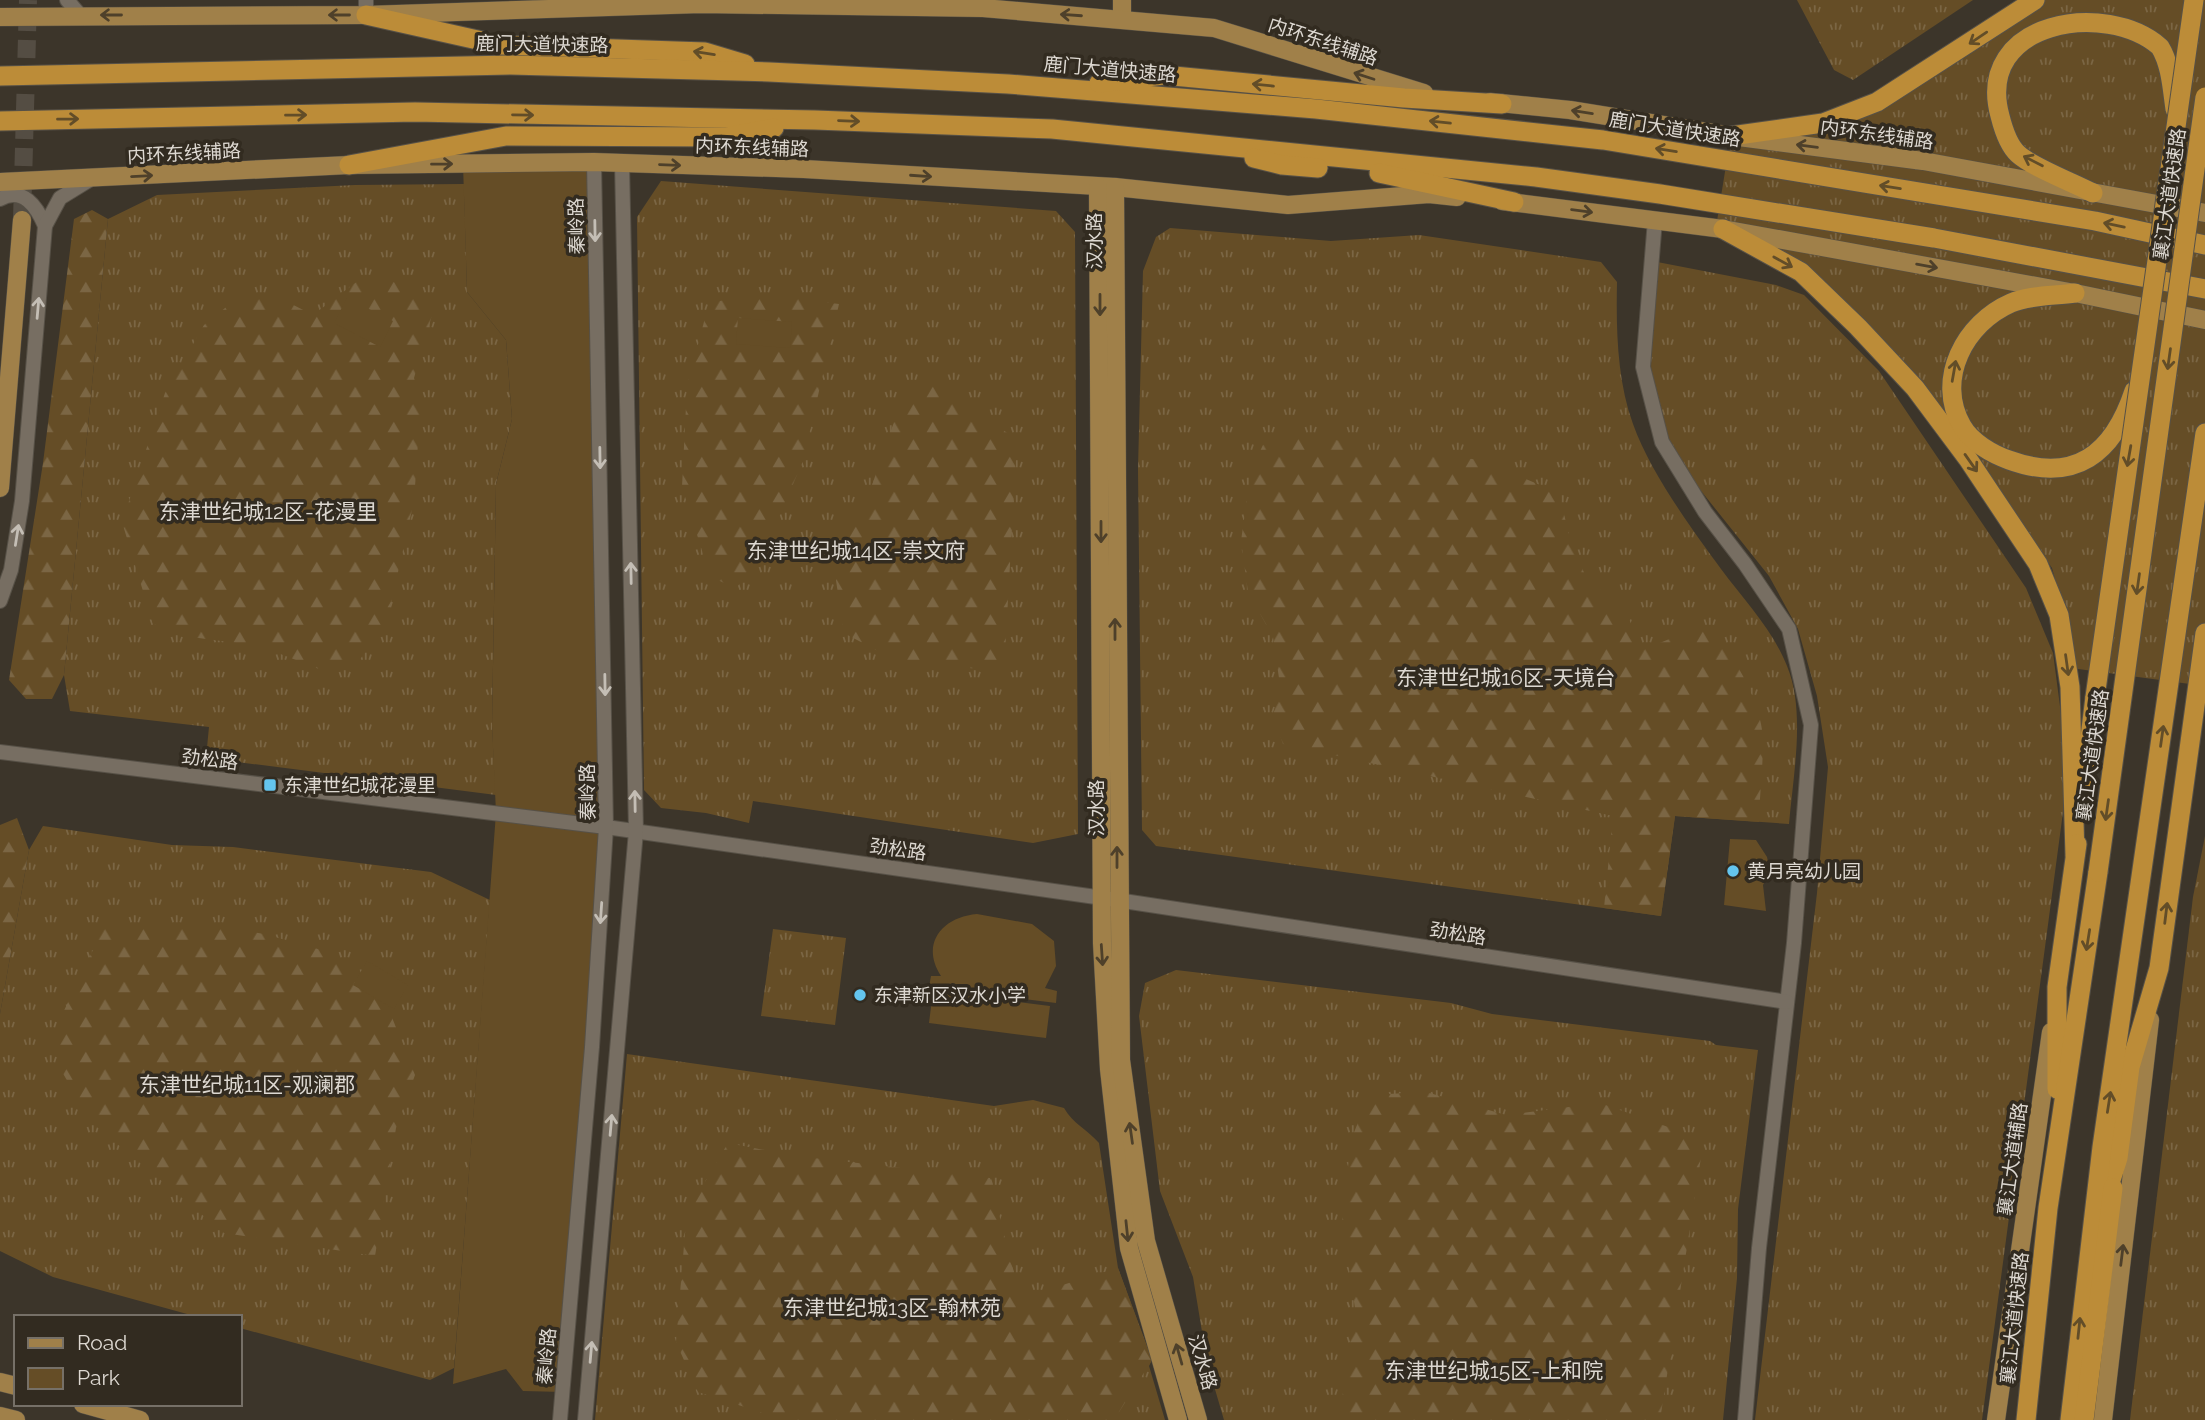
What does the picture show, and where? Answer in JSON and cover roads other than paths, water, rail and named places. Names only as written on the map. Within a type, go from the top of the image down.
[{"type":"highway","points":[[1731,136],[1824,123],[1877,102],[2035,0]]},
{"type":"highway","points":[[2013,1420],[2054,1065],[2057,987],[2122,494],[2145,361],[2194,0]]},
{"type":"highway","points":[[2094,193],[2018,153],[2004,131],[1997,105],[1998,72],[2014,42],[2029,25],[2052,13],[2081,4],[2122,14],[2139,25],[2160,48],[2171,75],[2176,124]]},
{"type":"highway","points":[[366,7],[500,45],[705,52],[769,72]]},
{"type":"highway","name":"鹿门大道快速路","points":[[0,76],[511,65],[769,72],[1064,88],[1316,109],[1603,139],[2095,221],[2205,245]]},
{"type":"highway","points":[[1064,88],[1163,75],[1404,98],[1502,104]]},
{"type":"highway","name":"襄江大道快速路","points":[[2026,1420],[2060,1125],[2098,872],[2205,97]]},
{"type":"highway","points":[[0,121],[415,112],[815,120],[1052,129],[1536,177],[1731,204],[1934,237],[2205,289]]},
{"type":"highway","points":[[349,165],[506,136],[726,137],[815,120]]},
{"type":"highway","points":[[1196,143],[1282,165],[1390,174],[1514,202]]},
{"type":"highway","points":[[1723,229],[1801,272],[1858,327],[1915,388],[1968,458],[2038,564],[2059,615],[2070,687],[2075,855]]},
{"type":"highway","points":[[2075,293],[2013,302],[1984,318],[1957,354],[1950,391],[1962,427],[1990,453],[2032,468],[2050,470],[2082,463],[2104,449],[2126,415],[2145,361]]},
{"type":"highway","points":[[2070,1420],[2090,1247],[2205,433]]},
{"type":"highway","points":[[2084,1420],[2130,1067],[2152,997],[2205,633]]},
{"type":"highway","points":[[2170,878],[2205,715]]},
{"type":"highway","points":[[2054,1065],[2060,1125]]},
{"type":"highway","points":[[2090,1247],[2118,1158]]},
{"type":"highway","points":[[2020,1420],[2029,1388]]},
{"type":"main road","points":[[1122,0],[1122,19]]},
{"type":"main road","name":"内环东线辅路","points":[[0,17],[366,7],[701,4],[1099,8],[1122,19],[1214,28],[1411,91],[1502,104],[1570,110],[1731,136],[1923,161],[2205,213]]},
{"type":"main road","name":"内环东线辅路","points":[[0,182],[349,165],[594,162],[804,169],[1106,187],[1289,205],[1429,194],[1514,202],[1723,229],[2075,293],[2205,320]]},
{"type":"main road","name":"汉水路","points":[[1106,187],[1109,1069],[1129,1248],[1178,1420]]},
{"type":"main road","points":[[0,488],[22,220]]},
{"type":"main road","name":"汉水路","points":[[1110,899],[1121,1060],[1146,1241],[1198,1420]]},
{"type":"main road","name":"襄江大道辅路","points":[[1996,1420],[2057,987]]},
{"type":"main road","points":[[2103,1420],[2152,997]]},
{"type":"main road","points":[[90,1406],[140,1420]]},
{"type":"main road","points":[[0,1416],[16,1420]]},
{"type":"street","points":[[67,0],[80,15]]},
{"type":"street","name":"秦岭路","points":[[560,1420],[592,1047],[606,827],[594,162]]},
{"type":"street","points":[[585,1420],[636,831],[622,163]]},
{"type":"street","points":[[0,601],[11,570],[22,502],[45,226],[60,198],[91,179]]},
{"type":"street","points":[[0,199],[6,196],[23,196],[36,207],[45,226]]},
{"type":"street","points":[[1655,220],[1643,367],[1662,442],[1705,512],[1745,564],[1789,629],[1811,725],[1787,1002],[1759,1248],[1745,1420]]},
{"type":"street","name":"劲松路","points":[[0,752],[636,831],[1110,899],[1787,1002]]},
{"type":"tunnel","points":[[22,220],[28,0]]},
{"type":"place","name":"东津世纪城花漫里","points":[[270,785]]},
{"type":"place","name":"黄月亮幼儿园","points":[[1733,871]]},
{"type":"place","name":"东津新区汉水小学","points":[[860,995]]},
{"type":"district","name":"东津世纪城12区-花漫里","points":[[268,512]]},
{"type":"district","name":"东津世纪城14区-崇文府","points":[[856,551]]},
{"type":"district","name":"东津世纪城16区-天境台","points":[[1506,678]]},
{"type":"district","name":"东津世纪城11区-观澜郡","points":[[247,1085]]},
{"type":"district","name":"东津世纪城13区-翰林苑","points":[[892,1308]]},
{"type":"district","name":"东津世纪城15区-上和院","points":[[1494,1371]]}]
